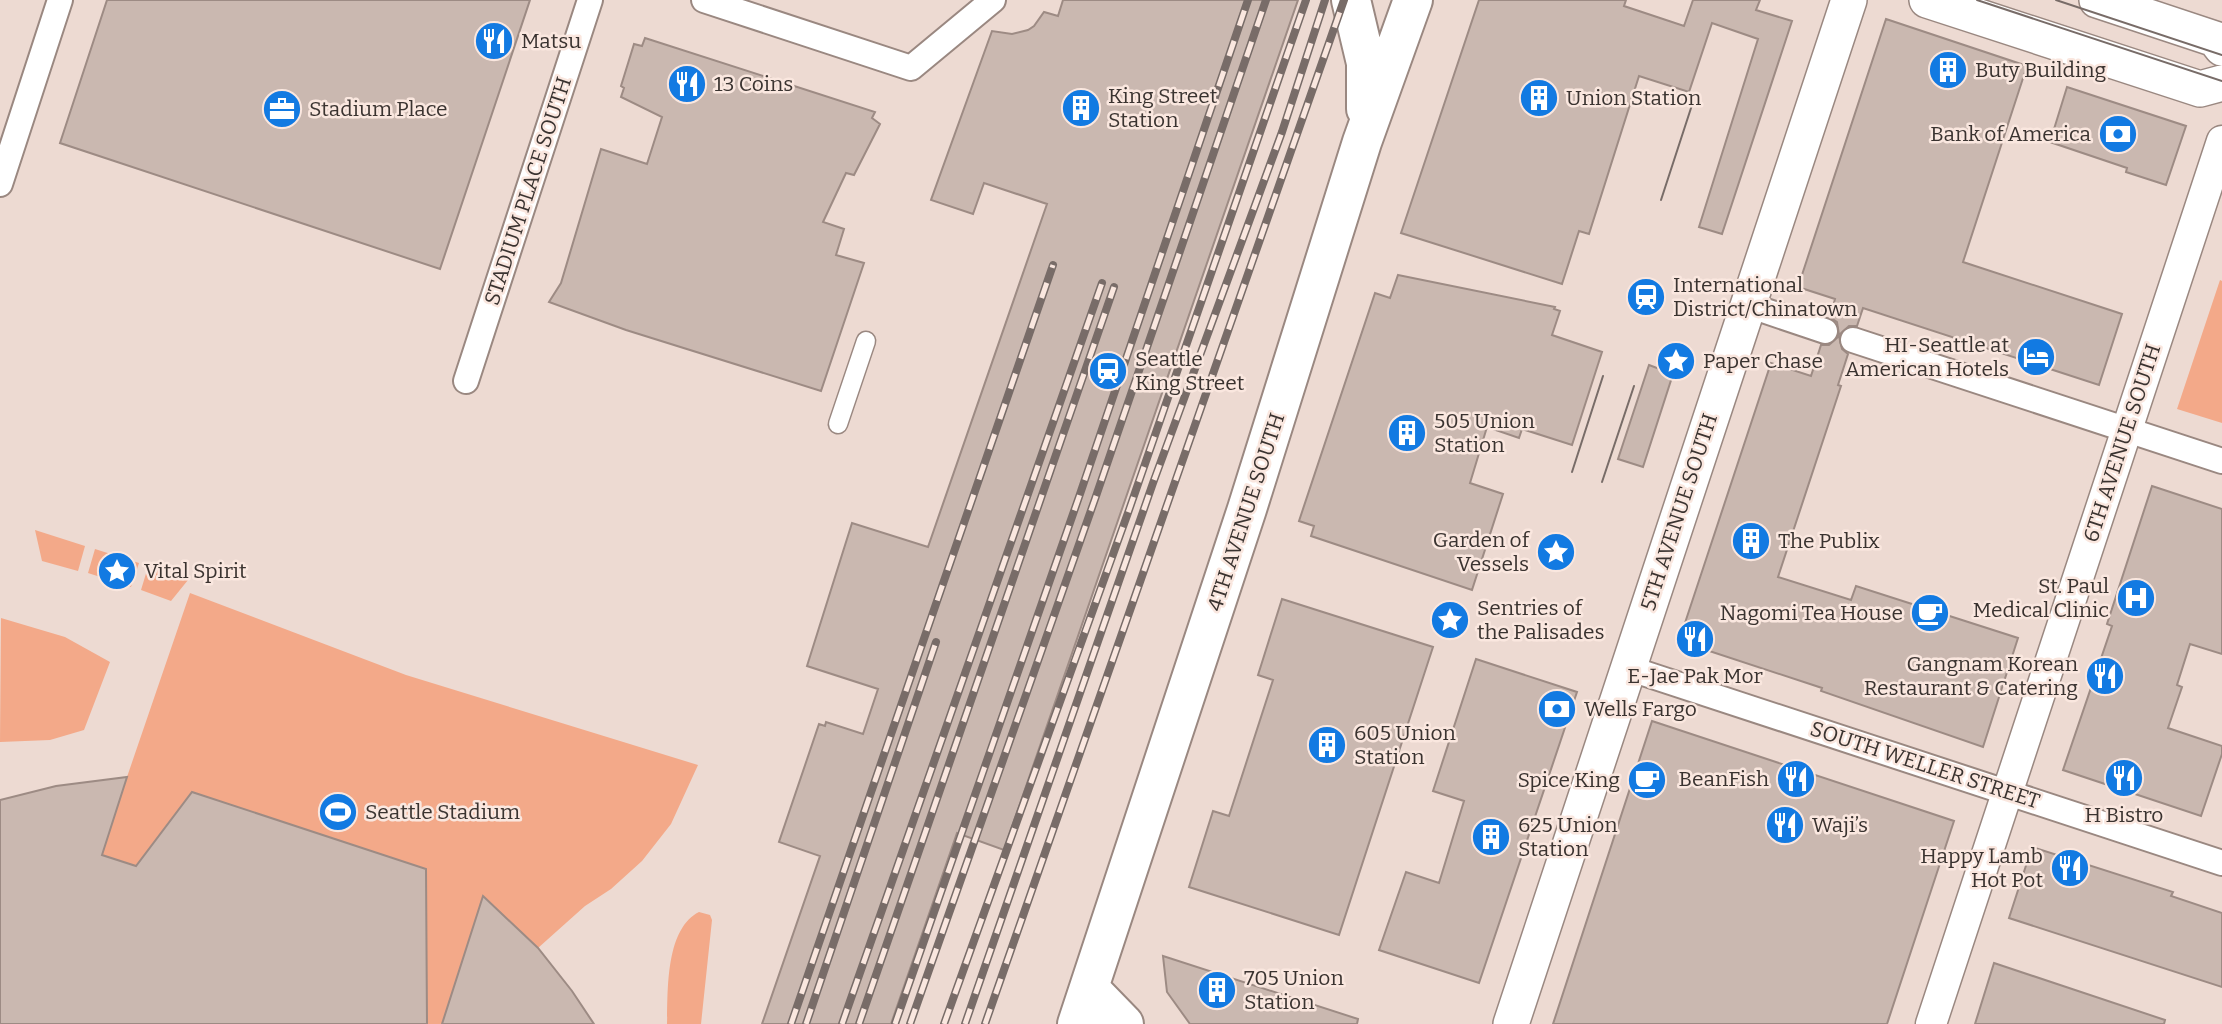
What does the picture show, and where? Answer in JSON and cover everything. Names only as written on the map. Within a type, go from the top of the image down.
[{"type":"main road","points":[[1351,0],[1366,63],[1367,103],[1362,142]]},
{"type":"main road","name":"4TH AVENUE SOUTH","points":[[1077,1024],[1244,521],[1362,142],[1413,0]]},
{"type":"main road","name":"5TH AVENUE SOUTH","points":[[1511,1024],[1849,0]]},
{"type":"main road","points":[[1927,0],[2200,89],[2222,83]]},
{"type":"main road","points":[[2097,0],[2215,39],[2222,48]]},
{"type":"main road","points":[[1089,988],[1106,1024]]},
{"type":"main road","points":[[1089,988],[1124,1024]]},
{"type":"street","points":[[0,184],[60,0]]},
{"type":"street","name":"STADIUM PLACE SOUTH","points":[[466,381],[590,0]]},
{"type":"street","points":[[704,0],[911,68],[993,0]]},
{"type":"street","name":"6TH AVENUE SOUTH","points":[[1931,1024],[2222,142]]},
{"type":"street","points":[[1748,305],[1825,331]]},
{"type":"street","points":[[1853,340],[2222,461]]},
{"type":"street","points":[[838,424],[866,341]]},
{"type":"street","name":"SOUTH WELLER STREET","points":[[1628,667],[2222,863]]},
{"type":"shaded area","points":[[2220,280],[2222,281],[2222,423],[2177,409]]},
{"type":"shaded area","points":[[35,530],[85,546],[78,571],[42,561]]},
{"type":"shaded area","points":[[95,549],[139,563],[131,587],[88,573]]},
{"type":"shaded area","points":[[148,567],[188,580],[171,601],[141,590]]},
{"type":"shaded area","name":"Seattle Stadium","points":[[190,593],[406,675],[698,765],[671,824],[642,861],[538,948],[594,1024],[0,1024],[0,800],[56,786],[127,777]]},
{"type":"shaded area","points":[[1,618],[65,637],[110,662],[84,730],[50,740],[0,742]]},
{"type":"shaded area","points":[[699,912],[710,915],[712,920],[701,1024],[667,1024],[674,946],[688,920]]},
{"type":"building","name":"Stadium Place","points":[[107,0],[530,0],[440,269],[60,143]]},
{"type":"building","points":[[1063,0],[1298,0],[1004,850],[957,833],[891,1024],[762,1024],[820,856],[779,842],[819,724],[825,726],[826,722],[863,734],[878,689],[807,666],[852,523],[928,547],[1047,204],[984,183],[973,214],[931,200],[992,31],[1012,34],[1028,30],[1044,12],[1058,16]]},
{"type":"building","name":"Union Station","points":[[1479,0],[1626,0],[1624,6],[1684,26],[1693,0],[1760,0],[1756,10],[1792,21],[1722,234],[1699,227],[1758,39],[1712,23],[1689,92],[1639,76],[1589,234],[1579,231],[1562,284],[1401,233]]},
{"type":"building","points":[[1886,19],[2027,66],[1963,262],[2122,314],[2099,385],[1863,308],[1857,326],[1849,326],[1839,335],[1837,322],[1830,317],[1835,299],[1798,287]]},
{"type":"building","points":[[645,38],[875,112],[872,118],[880,124],[854,175],[846,173],[823,222],[844,229],[836,255],[864,263],[821,391],[626,330],[549,302],[561,283],[601,149],[647,164],[662,117],[621,97],[624,88],[621,86],[634,44],[642,46]]},
{"type":"building","name":"Bank of America","points":[[2067,87],[2186,126],[2166,185],[2126,172],[2127,168],[2050,142]]},
{"type":"building","name":"505 Union Station","points":[[1398,275],[1555,307],[1554,309],[1560,311],[1552,335],[1602,352],[1572,445],[1522,429],[1519,438],[1487,427],[1470,483],[1503,494],[1472,590],[1311,536],[1314,526],[1299,521],[1375,293],[1390,298]]},
{"type":"building","points":[[1839,336],[1842,349],[1848,354],[1838,385],[1841,386],[1778,577],[1851,600],[1856,586],[2018,638],[1983,747],[1821,691],[1822,688],[1679,641],[1771,363],[1811,376],[1821,345],[1829,345]]},
{"type":"building","points":[[1649,365],[1673,374],[1643,467],[1618,459]]},
{"type":"building","points":[[2152,486],[2222,509],[2222,654],[2190,644],[2177,685],[2182,687],[2168,728],[2222,746],[2222,754],[2201,816],[2063,770],[2112,626],[2107,624]]},
{"type":"building","name":"605 Union Station","points":[[1282,599],[1433,647],[1339,935],[1189,887],[1213,811],[1229,816],[1273,680],[1258,675]]},
{"type":"building","name":"625 Union Station","points":[[1476,659],[1577,692],[1479,983],[1379,950],[1406,872],[1439,883],[1464,801],[1433,791]]},
{"type":"building","points":[[1652,721],[1954,821],[1887,1024],[1553,1024]]},
{"type":"building","points":[[127,777],[102,855],[136,866],[192,792],[426,869],[427,1024],[0,1024],[0,800],[56,786]]},
{"type":"building","points":[[2032,847],[2173,892],[2171,896],[2222,913],[2222,987],[2009,918]]},
{"type":"building","points":[[483,896],[538,948],[594,1024],[442,1024]]},
{"type":"building","name":"705 Union Station","points":[[1163,956],[1358,1019],[1357,1024],[1190,1024],[1167,992]]},
{"type":"building","points":[[1994,963],[2165,1020],[2164,1024],[1975,1024]]},
{"type":"tram line","points":[[1977,0],[2222,81]]},
{"type":"tram line","points":[[2056,0],[2222,55]]},
{"type":"tram line","points":[[1661,200],[1692,105]]},
{"type":"tram line","points":[[1572,472],[1603,376]]},
{"type":"tram line","points":[[1602,482],[1634,386]]},
{"type":"railway","points":[[895,1024],[1080,494],[1248,0]]},
{"type":"railway","points":[[910,1024],[1095,499],[1266,0]]},
{"type":"railway","points":[[944,1024],[1129,510],[1306,0]]},
{"type":"railway","points":[[965,1024],[1153,483],[1282,132],[1325,0]]},
{"type":"railway","points":[[985,1024],[1344,0]]},
{"type":"railway","points":[[791,1024],[1053,265]]},
{"type":"railway","points":[[842,1024],[1102,283]]},
{"type":"railway","points":[[859,1024],[1114,287]]},
{"type":"railway","points":[[806,1024],[936,642]]},
{"type":"place","name":"Matsu","points":[[494,41]]},
{"type":"place","name":"Buty Building","points":[[1948,70]]},
{"type":"place","name":"13 Coins","points":[[687,84]]},
{"type":"place","name":"Union Station","points":[[1539,98]]},
{"type":"place","name":"King Street Station","points":[[1081,108]]},
{"type":"place","name":"Stadium Place","points":[[282,109]]},
{"type":"place","name":"Bank of America","points":[[2118,134]]},
{"type":"place","name":"International District/Chinatown","points":[[1646,297]]},
{"type":"place","name":"HI-Seattle at American Hotels","points":[[2036,357]]},
{"type":"place","name":"Paper Chase","points":[[1676,361]]},
{"type":"place","name":"Seattle King Street","points":[[1108,371]]},
{"type":"place","name":"505 Union Station","points":[[1407,433]]},
{"type":"place","name":"The Publix","points":[[1751,541]]},
{"type":"place","name":"Garden of Vessels","points":[[1556,552]]},
{"type":"place","name":"Vital Spirit","points":[[117,571]]},
{"type":"place","name":"St. Paul Medical Clinic","points":[[2136,598]]},
{"type":"place","name":"Nagomi Tea House","points":[[1930,613]]},
{"type":"place","name":"Sentries of the Palisades","points":[[1450,620]]},
{"type":"place","name":"E-Jae Pak Mor","points":[[1695,639]]},
{"type":"place","name":"Gangnam Korean Restaurant & Catering","points":[[2105,676]]},
{"type":"place","name":"Wells Fargo","points":[[1557,709]]},
{"type":"place","name":"605 Union Station","points":[[1327,745]]},
{"type":"place","name":"H Bistro","points":[[2124,778]]},
{"type":"place","name":"BeanFish","points":[[1796,779]]},
{"type":"place","name":"Spice King","points":[[1647,780]]},
{"type":"place","name":"Seattle Stadium","points":[[338,812]]},
{"type":"place","name":"Waji’s","points":[[1785,825]]},
{"type":"place","name":"625 Union Station","points":[[1491,837]]},
{"type":"place","name":"Happy Lamb Hot Pot","points":[[2070,868]]},
{"type":"place","name":"705 Union Station","points":[[1217,990]]}]
